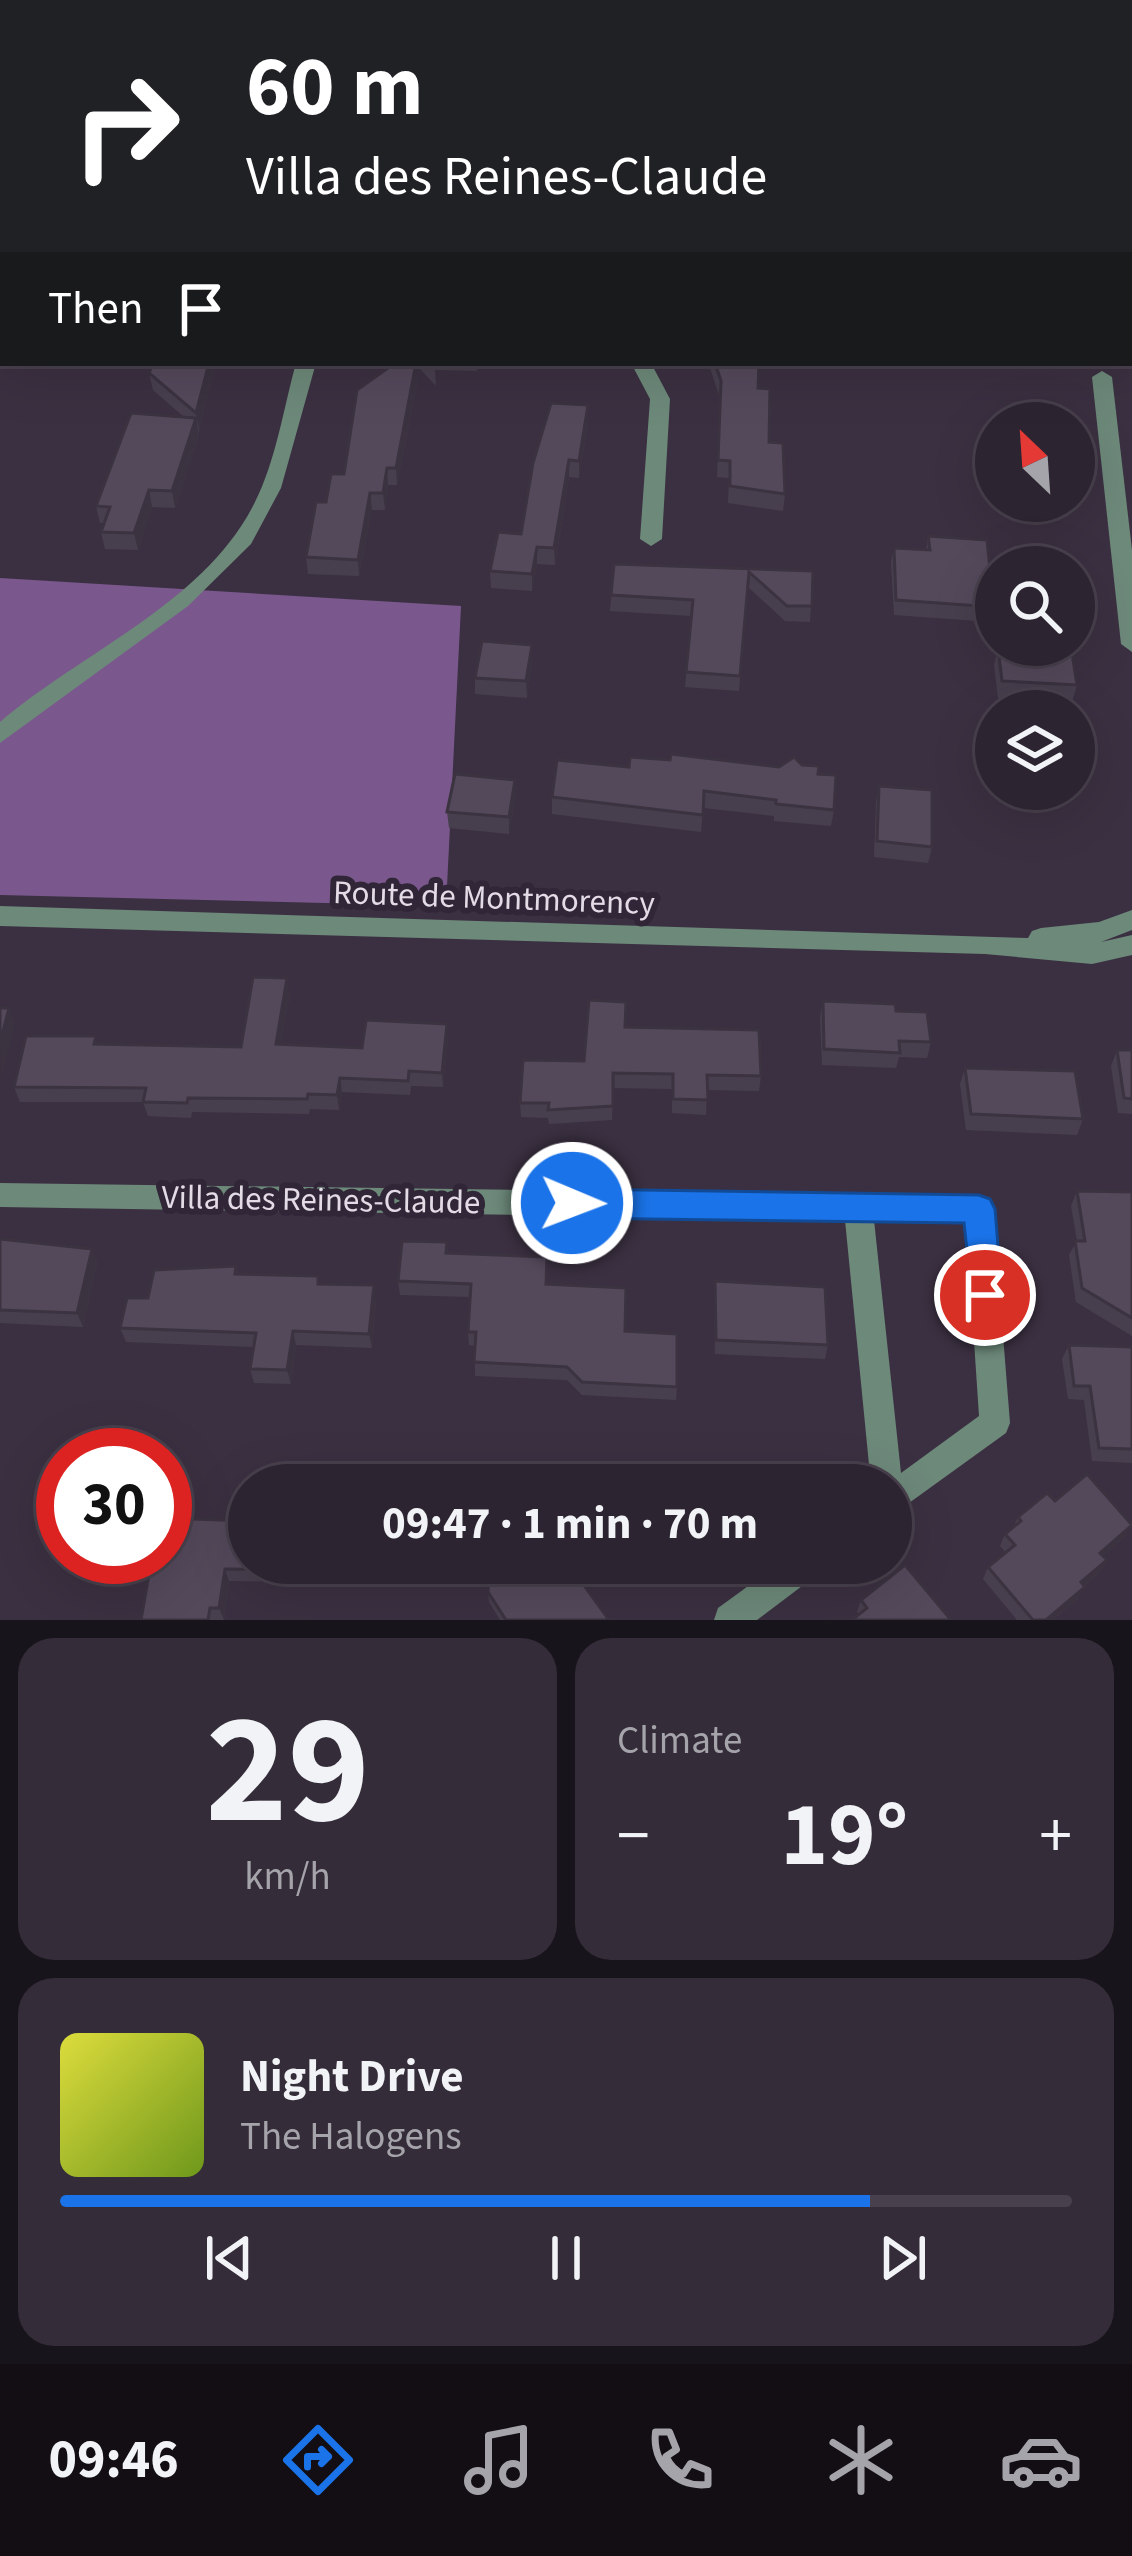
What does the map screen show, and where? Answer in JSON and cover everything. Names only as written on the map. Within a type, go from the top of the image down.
[{"type":"street","points":[[0,735],[191,593],[226,555],[264,507],[305,366]]},
{"type":"street","points":[[643,366],[660,399],[651,539]]},
{"type":"street","points":[[1102,377],[1132,644]]},
{"type":"street","name":"Route de Montmorency","points":[[0,916],[986,944],[1092,954],[1132,945]]},
{"type":"street","name":"Route de Montmorency","points":[[986,944],[1100,932],[1132,920]]},
{"type":"street","name":"Villa des Reines-Claude","points":[[0,1196],[979,1209],[995,1423],[912,1484]]},
{"type":"street","points":[[858,1207],[885,1464]]},
{"type":"street","points":[[730,1620],[779,1584]]},
{"type":"shaded area","points":[[0,578],[461,606],[446,906],[0,895]]},
{"type":"building","points":[[152,366],[208,366],[196,413],[149,373]]},
{"type":"building","points":[[391,366],[415,366],[396,468],[387,468],[383,493],[370,493],[358,560],[306,557],[316,502],[326,502],[331,474],[344,474],[357,390]]},
{"type":"building","points":[[716,366],[759,366],[758,388],[770,389],[769,442],[783,443],[785,494],[730,486],[730,461],[718,460],[721,381]]},
{"type":"building","points":[[551,403],[588,405],[579,461],[569,460],[554,548],[537,547],[532,574],[490,571],[498,532],[521,534],[533,463]]},
{"type":"building","points":[[131,413],[196,418],[172,491],[149,490],[134,533],[101,532],[110,507],[96,506]]},
{"type":"building","points":[[928,536],[987,540],[988,546],[975,546],[975,606],[896,600],[894,548],[930,550]]},
{"type":"building","points":[[614,564],[813,571],[812,606],[787,606],[749,572],[740,676],[686,672],[693,600],[611,595]]},
{"type":"building","points":[[482,641],[532,645],[526,681],[475,678]]},
{"type":"building","points":[[1000,666],[1074,666],[1077,685],[1002,681]]},
{"type":"building","points":[[671,754],[779,767],[794,757],[802,765],[819,766],[818,774],[836,775],[834,810],[704,791],[703,815],[552,797],[557,760],[629,767],[630,757],[670,760]]},
{"type":"building","points":[[455,774],[515,780],[509,817],[447,812]]},
{"type":"building","points":[[879,786],[932,790],[932,847],[877,841]]},
{"type":"building","points":[[253,977],[287,978],[276,1044],[362,1048],[366,1020],[447,1024],[442,1073],[409,1071],[408,1081],[340,1078],[337,1095],[308,1094],[307,1099],[188,1098],[187,1103],[143,1102],[146,1088],[14,1087],[26,1036],[96,1036],[94,1044],[241,1047]]},
{"type":"building","points":[[589,1000],[626,1002],[625,1027],[759,1030],[761,1076],[707,1075],[708,1100],[673,1099],[673,1074],[613,1073],[613,1106],[548,1110],[549,1103],[520,1103],[523,1060],[584,1061]]},
{"type":"building","points":[[823,1001],[895,1004],[896,1011],[927,1012],[931,1042],[899,1041],[900,1053],[824,1049]]},
{"type":"building","points":[[0,1008],[9,1008],[0,1043]]},
{"type":"building","points":[[1117,1050],[1132,1050],[1132,1099],[1124,1098]]},
{"type":"building","points":[[965,1068],[1075,1071],[1083,1119],[971,1114]]},
{"type":"building","points":[[1077,1191],[1132,1192],[1132,1318],[1082,1288],[1075,1241],[1085,1241]]},
{"type":"building","points":[[0,1239],[92,1249],[77,1313],[0,1310]]},
{"type":"building","points":[[402,1241],[447,1242],[446,1253],[547,1257],[546,1284],[626,1288],[625,1331],[677,1334],[677,1387],[582,1382],[567,1367],[474,1362],[476,1332],[468,1332],[471,1284],[398,1281]]},
{"type":"building","points":[[236,1266],[235,1274],[318,1276],[318,1284],[374,1285],[369,1334],[293,1331],[287,1370],[250,1369],[256,1333],[120,1328],[127,1298],[148,1298],[154,1270]]},
{"type":"building","points":[[715,1281],[825,1287],[828,1345],[716,1340]]},
{"type":"building","points":[[1069,1345],[1132,1347],[1132,1449],[1099,1448],[1090,1386],[1074,1386]]},
{"type":"building","points":[[1087,1474],[1132,1525],[1100,1553],[1107,1560],[1081,1582],[1085,1587],[1046,1620],[1033,1620],[988,1567],[1015,1545],[1005,1534],[1021,1521],[1018,1517],[1047,1493],[1055,1501]]},
{"type":"building","points":[[192,1519],[228,1520],[228,1569],[219,1608],[210,1608],[208,1620],[141,1620],[147,1584],[192,1584]]},
{"type":"building","points":[[912,1573],[951,1620],[852,1620],[867,1608],[861,1600],[881,1584],[912,1584]]},
{"type":"building","points":[[489,1584],[583,1584],[609,1620],[506,1620],[488,1592]]},
{"type":"route","points":[[572,1203],[979,1209],[985,1295]]}]
